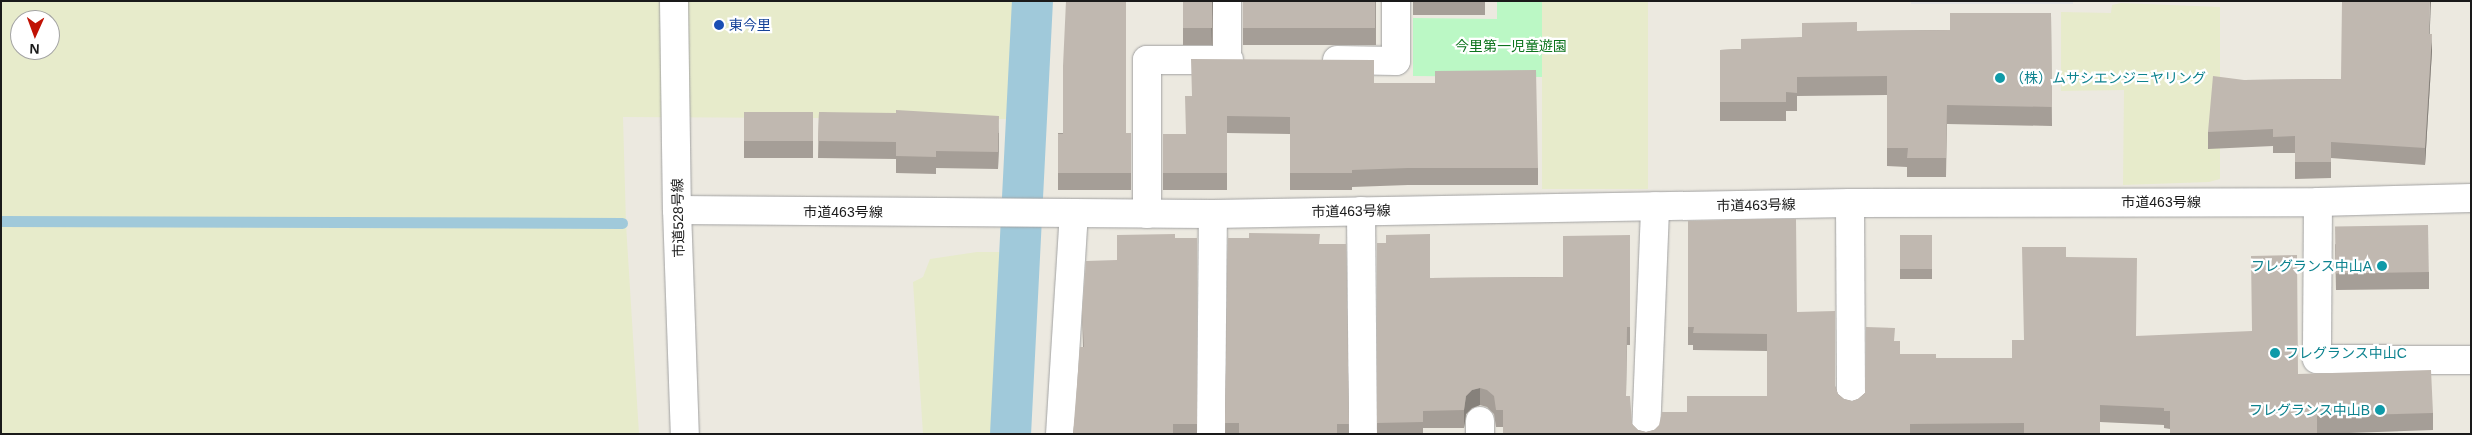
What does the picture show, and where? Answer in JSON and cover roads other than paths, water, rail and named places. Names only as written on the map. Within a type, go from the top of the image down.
[{"type":"street","name":"市道528号線","points":[[674,1],[677,210],[685,434]]},
{"type":"street","points":[[1227,1],[1227,60]]},
{"type":"street","points":[[1316,60],[1396,60],[1396,1]]},
{"type":"street","points":[[1147,214],[1147,60],[1257,60]]},
{"type":"street","name":"市道463号線","points":[[677,210],[1212,214],[1655,206],[2318,202],[2471,198]]},
{"type":"street","points":[[2318,202],[2317,359],[2471,360]]},
{"type":"street","points":[[1850,204],[1851,403]]},
{"type":"street","points":[[1646,434],[1655,206]]},
{"type":"street","points":[[1361,211],[1363,434]]},
{"type":"street","points":[[1060,434],[1074,213]]},
{"type":"street","points":[[1211,434],[1212,214]]},
{"type":"waterway","points":[[1010,434],[1032,1]]},
{"type":"waterway","points":[[1,221],[622,223]]},
{"type":"place","name":"東今里","points":[[719,25]]},
{"type":"place","name":"（株）ムサシエンジニヤリング","points":[[2000,78]]},
{"type":"place","name":"フレグランス中山A","points":[[2382,266]]},
{"type":"place","name":"フレグランス中山C","points":[[2275,353]]},
{"type":"place","name":"フレグランス中山B","points":[[2380,410]]},
{"type":"park label","name":"今里第一児童遊園","points":[[1511,46]]}]
